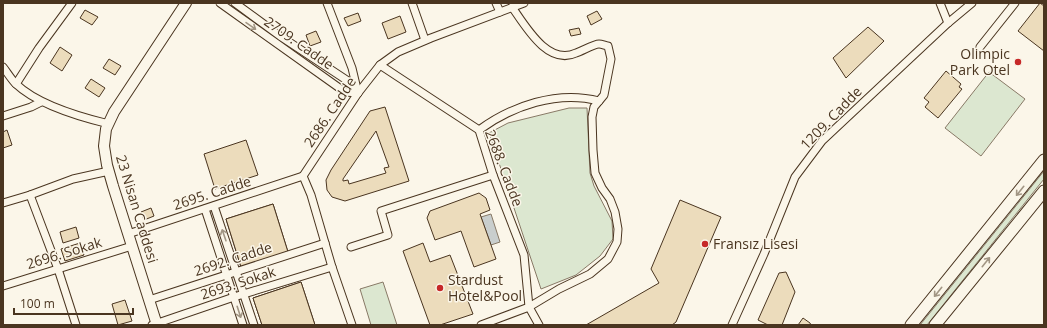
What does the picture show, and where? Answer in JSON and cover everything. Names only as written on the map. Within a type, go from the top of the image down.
[{"type":"main road","name":"23 Nisan Caddesi","points":[[155,324],[109,171],[104,146],[106,129],[114,112],[186,3]]},
{"type":"main road","points":[[911,325],[1044,160]]},
{"type":"main road","points":[[935,325],[1044,191]]},
{"type":"street","points":[[16,84],[72,3]]},
{"type":"street","name":"2709. Cadde","points":[[220,3],[345,92],[358,93]]},
{"type":"street","name":"2709. Cadde","points":[[236,3],[280,36],[351,83],[358,93]]},
{"type":"street","points":[[327,3],[352,68],[358,93]]},
{"type":"street","points":[[412,3],[425,40]]},
{"type":"street","points":[[496,3],[500,12]]},
{"type":"street","name":"2686. Cadde","points":[[303,176],[358,93],[380,65],[398,52],[425,40],[524,3]]},
{"type":"street","points":[[940,3],[948,23]]},
{"type":"street","name":"1209. Cadde","points":[[732,325],[764,254],[795,177],[822,141],[948,23],[972,3]]},
{"type":"street","points":[[980,47],[1015,3]]},
{"type":"street","points":[[481,325],[529,307],[559,289],[590,274],[608,259],[617,242],[618,229],[615,212],[610,199],[602,188],[595,173],[592,117],[594,107],[604,95],[611,59],[608,46],[599,44],[570,56],[556,54],[545,48],[535,38],[512,7]]},
{"type":"street","name":"2688. Cadde","points":[[380,65],[479,130],[493,175],[524,255],[529,307],[539,325]]},
{"type":"street","points":[[3,67],[16,84],[41,102],[89,119],[109,124]]},
{"type":"street","points":[[479,130],[514,110],[539,101],[586,98],[599,101]]},
{"type":"street","points":[[3,116],[31,107],[41,102]]},
{"type":"street","points":[[3,203],[73,179],[109,171]]},
{"type":"street","points":[[351,248],[388,235],[381,211],[493,175]]},
{"type":"street","points":[[303,176],[311,195],[351,325]]},
{"type":"street","name":"2695. Cadde","points":[[128,234],[303,176]]},
{"type":"street","points":[[30,195],[58,269],[76,325]]},
{"type":"street","points":[[214,206],[254,325]]},
{"type":"street","points":[[205,209],[243,325]]},
{"type":"street","name":"2692. Cadde","points":[[149,300],[325,243]]},
{"type":"street","name":"2696. Sokak","points":[[3,286],[132,246]]},
{"type":"street","name":"2693. Sokak","points":[[155,324],[332,267]]},
{"type":"green space","points":[[989,72],[1025,99],[981,156],[945,128]]},
{"type":"green space","points":[[569,108],[587,108],[590,173],[594,186],[612,221],[613,239],[600,256],[576,275],[541,289],[489,133],[508,123]]},
{"type":"green space","points":[[1044,171],[1044,179],[927,325],[920,325]]},
{"type":"green space","points":[[383,282],[397,325],[371,325],[360,289]]},
{"type":"shaded area","points":[[491,214],[500,242],[491,245],[481,217]]},
{"type":"building","points":[[1040,3],[1044,6],[1044,51],[1018,31]]},
{"type":"building","points":[[85,10],[98,17],[92,25],[80,18]]},
{"type":"building","points":[[597,11],[602,19],[591,25],[587,16]]},
{"type":"building","points":[[358,13],[361,21],[348,26],[344,18]]},
{"type":"building","points":[[400,16],[406,32],[388,39],[382,23]]},
{"type":"building","points":[[868,27],[884,41],[846,78],[833,58]]},
{"type":"building","points":[[579,28],[581,34],[571,36],[569,30]]},
{"type":"building","points":[[316,31],[321,42],[310,46],[306,35]]},
{"type":"building","points":[[60,47],[72,55],[62,71],[50,63]]},
{"type":"building","points":[[109,59],[121,66],[115,75],[103,68]]},
{"type":"building","points":[[946,71],[961,84],[959,87],[962,89],[938,118],[925,107],[929,102],[924,98]]},
{"type":"building","points":[[91,79],[105,88],[99,97],[85,88]]},
{"type":"building","points":[[385,107],[409,181],[345,201],[332,197],[327,190],[326,180],[370,111]],"holes":[[[376,131],[389,167],[384,168],[386,173],[349,184],[348,180],[343,181]]]},
{"type":"building","points":[[7,130],[12,145],[3,148],[3,132]]},
{"type":"building","points":[[246,140],[258,175],[215,189],[204,154]]},
{"type":"building","name":"Stardust Hotel&Pool","points":[[479,193],[486,198],[490,210],[480,214],[496,259],[474,267],[461,231],[435,240],[427,218],[430,211]]},
{"type":"building","points":[[680,200],[721,217],[676,322],[672,325],[586,325],[659,283],[651,269]]},
{"type":"building","points":[[273,204],[288,252],[241,267],[226,219]],"holes":[[[265,220],[273,244],[265,247],[262,242],[259,242],[257,244],[258,249],[250,251],[242,227],[251,224],[253,228],[255,228],[257,223]]]},
{"type":"building","points":[[273,204],[288,252],[241,267],[226,219]]},
{"type":"building","points":[[151,208],[154,216],[144,220],[141,212]]},
{"type":"building","points":[[76,227],[79,238],[63,243],[60,232]]},
{"type":"building","points":[[80,243],[84,255],[65,261],[61,249]]},
{"type":"building","name":"Stardust Hotel&Pool","points":[[423,243],[430,262],[450,255],[473,314],[440,325],[430,325],[403,251]]},
{"type":"building","points":[[786,272],[795,292],[782,325],[768,325],[758,320],[779,273]]},
{"type":"building","points":[[301,282],[315,325],[289,325],[301,321],[298,312],[294,313],[293,310],[296,307],[293,297],[269,306],[272,314],[278,314],[278,318],[274,320],[276,325],[262,325],[253,298]]},
{"type":"building","points":[[301,282],[315,325],[262,325],[253,298]]},
{"type":"building","points":[[125,300],[132,321],[118,325],[112,304]]},
{"type":"building","points":[[803,318],[810,323],[811,325],[798,325]]},
{"type":"place","name":"Olimpic Park Otel","points":[[1018,62]]},
{"type":"place","name":"Fransız Lisesi","points":[[705,244]]},
{"type":"place","name":"Stardust Hotel&Pool","points":[[440,288]]}]
